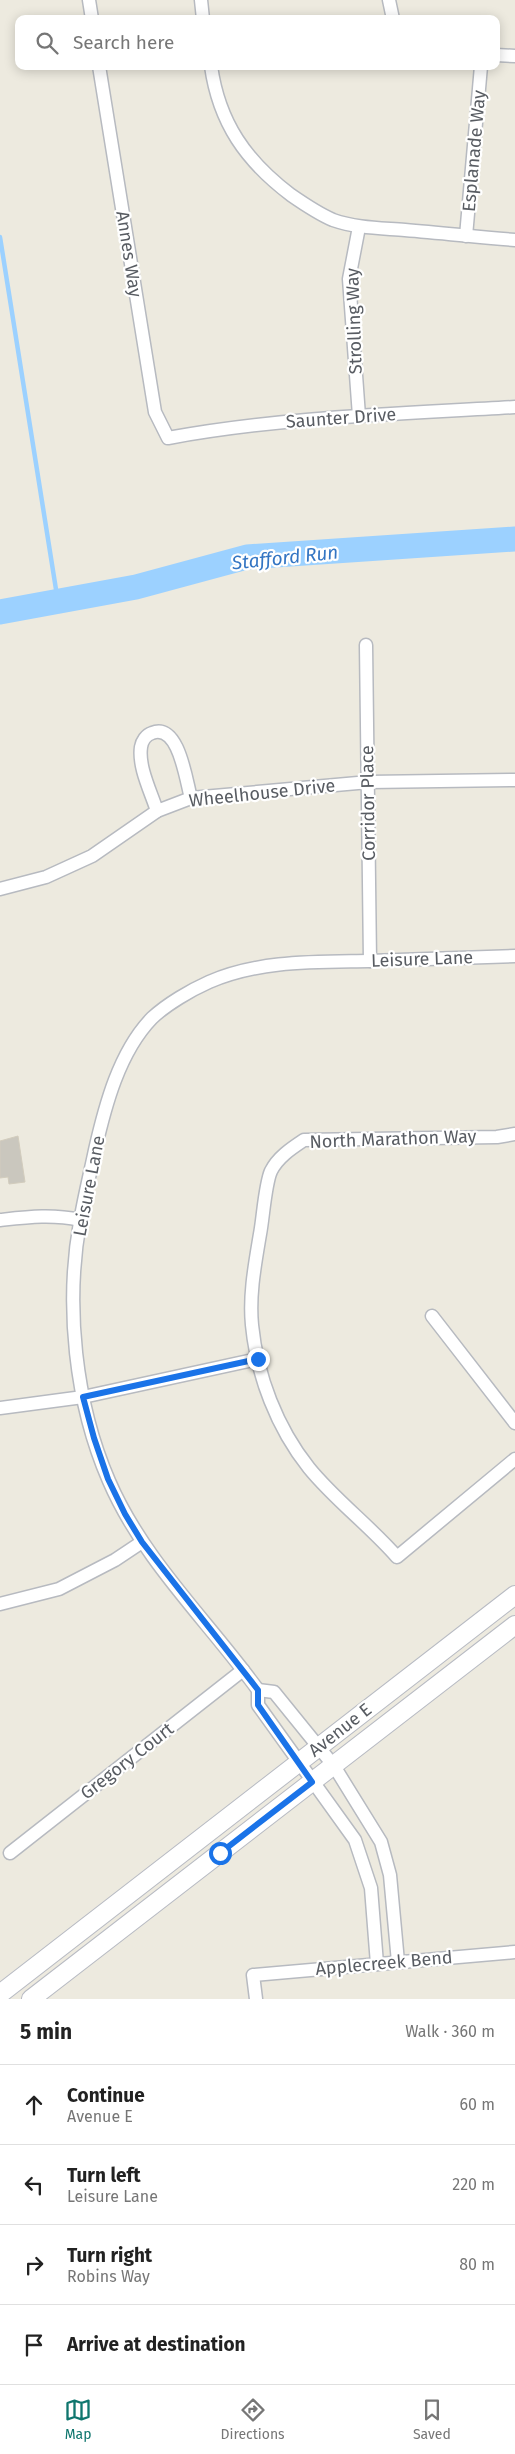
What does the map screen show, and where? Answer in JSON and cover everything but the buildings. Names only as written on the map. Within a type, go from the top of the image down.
[{"type":"street","points":[[89,0],[91,15]]},
{"type":"street","points":[[201,0],[203,15]]},
{"type":"street","points":[[388,0],[393,15]]},
{"type":"street","points":[[500,55],[515,56]]},
{"type":"street","name":"Annes Way","points":[[100,70],[155,412],[168,438]]},
{"type":"street","points":[[211,70],[213,84],[226,119],[243,150],[268,178],[302,203],[332,219],[359,226],[515,240]]},
{"type":"street","name":"Esplanade Way","points":[[466,236],[481,70]]},
{"type":"street","name":"Strolling Way","points":[[359,226],[349,278],[359,416]]},
{"type":"street","name":"Saunter Drive","points":[[168,438],[245,425],[515,407]]},
{"type":"street","name":"Corridor Place","points":[[366,645],[370,960]]},
{"type":"street","points":[[156,811],[141,761],[141,746],[147,735],[157,731],[166,733],[174,740],[191,798]]},
{"type":"street","name":"Wheelhouse Drive","points":[[0,889],[46,877],[92,856],[156,811],[191,798],[369,782],[515,780]]},
{"type":"street","name":"Leisure Lane","points":[[377,1964],[371,1888],[355,1840],[297,1763],[258,1705],[258,1690],[244,1670],[142,1542],[125,1514],[108,1479],[83,1397],[76,1339],[74,1299],[80,1220],[104,1109],[116,1076],[134,1043],[152,1018],[209,982],[255,967],[292,962],[515,956]]},
{"type":"street","name":"North Marathon Way","points":[[515,1134],[497,1137],[304,1140],[285,1153],[271,1171],[252,1280],[252,1325],[258,1359],[270,1400],[287,1436],[309,1468],[334,1495],[378,1534],[397,1556],[515,1459]]},
{"type":"street","points":[[0,1220],[36,1216],[61,1216],[80,1220]]},
{"type":"street","points":[[432,1316],[515,1423]]},
{"type":"street","points":[[0,1408],[83,1397],[258,1359]]},
{"type":"street","points":[[0,1604],[60,1589],[114,1560],[142,1542]]},
{"type":"street","name":"Avenue E","points":[[0,1994],[515,1595]]},
{"type":"street","name":"Avenue E","points":[[31,1999],[515,1625]]},
{"type":"street","name":"Gregory Court","points":[[10,1853],[244,1670]]},
{"type":"street","points":[[258,1690],[274,1692],[318,1746],[334,1766],[380,1842],[391,1884],[398,1962]]},
{"type":"street","points":[[60,1948],[74,1966]]},
{"type":"street","name":"Applecreek Bend","points":[[256,1999],[253,1975],[515,1952]]},
{"type":"waterway","points":[[0,237],[58,602]]},
{"type":"waterway","name":"Stafford Run","points":[[0,612],[136,587],[247,557],[515,539]]},
{"type":"route","points":[[220,1853],[312,1782],[258,1705],[258,1690],[142,1542],[125,1514],[108,1479],[83,1397],[258,1359]]}]
